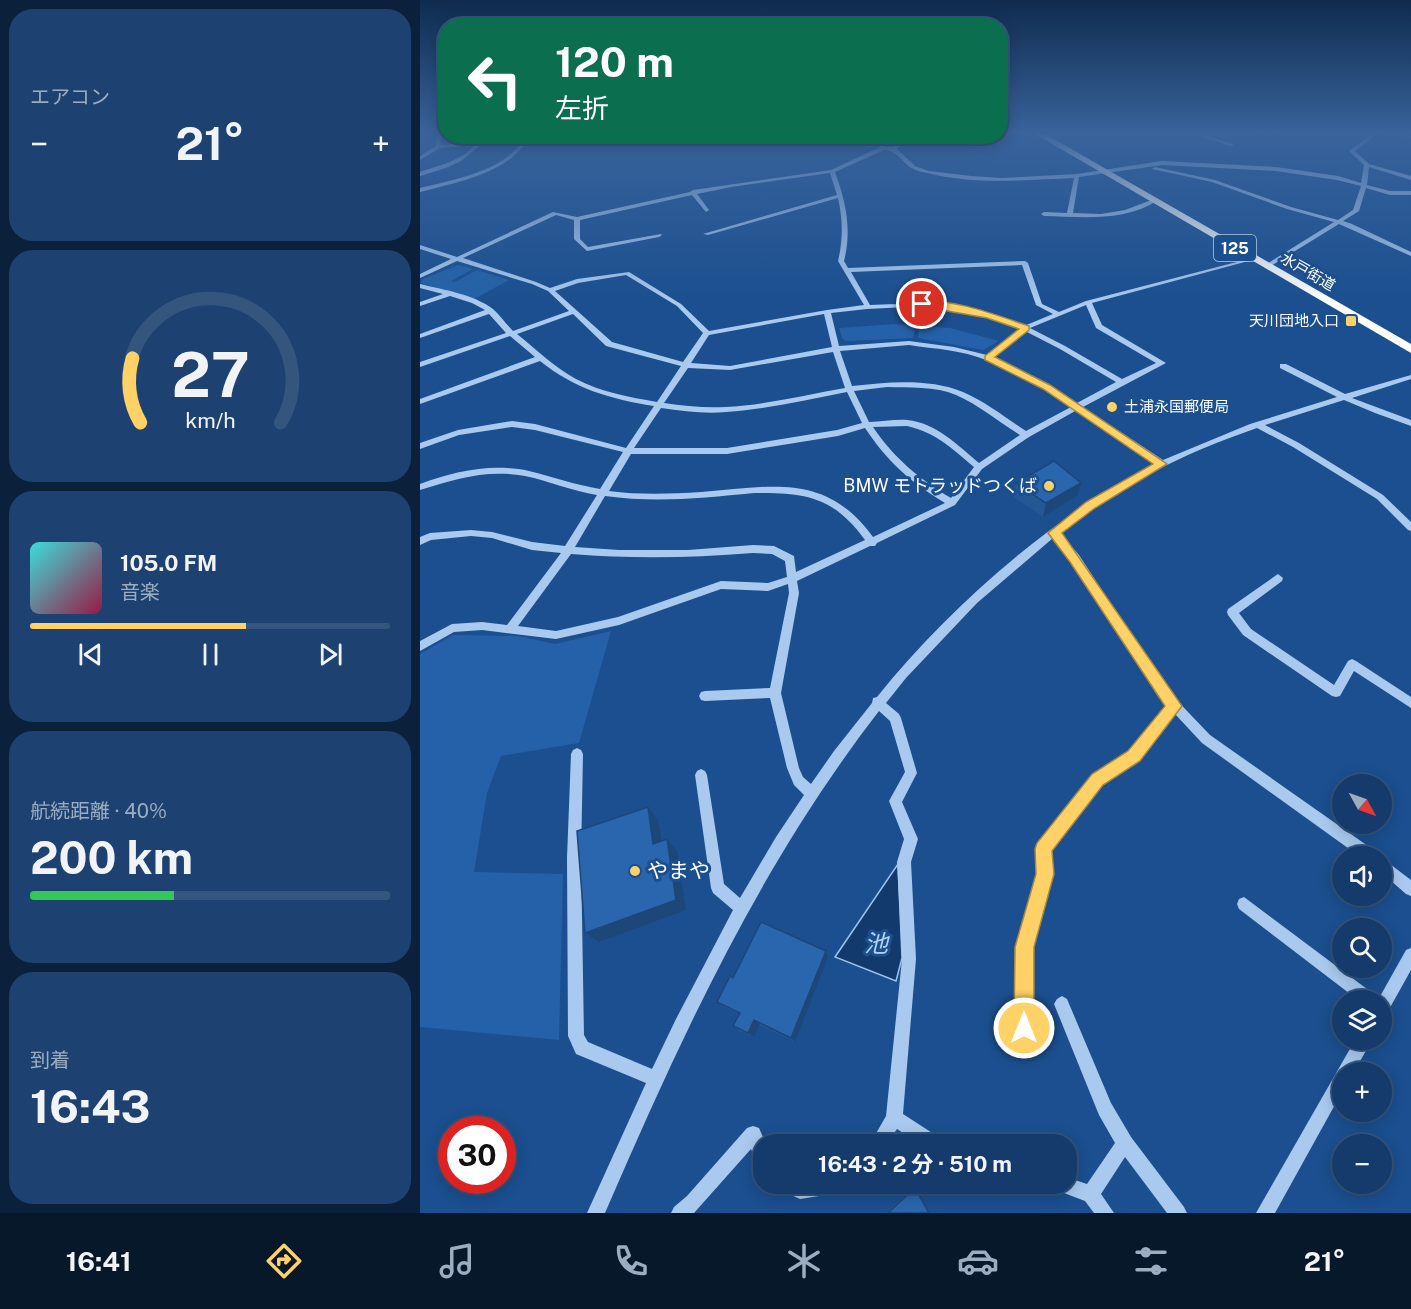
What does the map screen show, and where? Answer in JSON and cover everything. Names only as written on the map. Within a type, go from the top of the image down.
[{"type":"highway","name":"水戸街道","points":[[1130,188],[1411,349]]},
{"type":"street","points":[[420,276],[555,213],[577,219],[693,192],[722,188]]},
{"type":"street","points":[[837,188],[845,216],[847,245],[841,261],[868,307]]},
{"type":"street","points":[[1070,213],[1075,188]]},
{"type":"street","points":[[1231,188],[1289,208],[1340,222],[1411,254]]},
{"type":"street","points":[[1267,266],[1356,211],[1362,188]]},
{"type":"street","points":[[1368,188],[1390,193],[1411,194]]},
{"type":"street","points":[[693,192],[706,210]]},
{"type":"street","points":[[706,234],[840,196]]},
{"type":"street","points":[[1044,214],[1070,213],[1101,216],[1126,212],[1154,201]]},
{"type":"street","points":[[577,219],[577,239],[587,249],[659,235]]},
{"type":"street","points":[[420,247],[550,290],[609,344],[684,365],[730,368],[835,349],[909,343],[954,349],[988,358],[1047,387],[1162,464]]},
{"type":"street","points":[[988,358],[1025,328],[1088,302],[1254,258]]},
{"type":"street","points":[[846,270],[1026,263],[1039,305],[1058,314]]},
{"type":"street","points":[[550,290],[577,281],[627,273],[679,305],[706,333]]},
{"type":"street","points":[[420,286],[449,294],[490,311],[540,358],[574,381],[600,391],[714,411],[775,405],[850,388],[919,384],[955,391],[1026,435]]},
{"type":"street","points":[[420,304],[449,294]]},
{"type":"street","points":[[420,646],[452,628],[482,626],[556,635],[619,621],[721,585],[768,587],[792,579],[872,543],[952,503],[979,467],[1026,435],[1122,382],[1162,363],[1099,326],[1088,302]]},
{"type":"street","points":[[511,628],[568,550],[628,451],[706,333],[868,307],[937,304],[990,316],[1025,328],[1122,382]]},
{"type":"street","points":[[420,336],[490,311]]},
{"type":"street","points":[[420,365],[573,312]]},
{"type":"street","points":[[827,313],[835,349],[865,425],[902,471],[922,487],[952,503]]},
{"type":"street","points":[[420,402],[540,358]]},
{"type":"street","points":[[1283,366],[1345,399],[1382,415],[1411,423]]},
{"type":"street","points":[[596,1213],[654,1078],[741,908],[812,793],[877,702],[956,615],[994,579],[1090,505],[1162,464],[1260,426],[1411,377]]},
{"type":"street","points":[[420,446],[458,433],[512,424],[535,427],[628,451],[747,449],[838,434],[865,425],[907,423],[927,428],[940,435],[979,467]]},
{"type":"street","points":[[1260,426],[1296,445],[1380,497],[1411,528]]},
{"type":"street","points":[[420,487],[442,478],[498,470],[525,472],[602,493],[685,496],[748,490],[790,491],[821,497],[850,513],[872,543]]},
{"type":"street","points":[[420,541],[430,537],[471,533],[492,535],[532,546],[568,550],[619,554],[688,554],[753,549],[774,550],[790,560],[794,593],[775,693],[798,782],[812,793]]},
{"type":"street","points":[[1054,533],[1075,558],[1163,694],[1206,740],[1356,846]]},
{"type":"street","points":[[1278,578],[1232,612],[1247,632],[1336,692],[1352,664],[1411,703]]},
{"type":"street","points":[[705,696],[775,693]]},
{"type":"street","points":[[877,702],[895,718],[911,773],[895,801],[911,839],[904,862],[909,959],[894,1118],[884,1134]]},
{"type":"street","points":[[1024,1028],[1024,947],[1045,874],[1043,849],[1098,779],[1134,756],[1174,706]]},
{"type":"street","points":[[577,754],[574,858],[576,1036],[582,1048],[654,1078]]},
{"type":"street","points":[[701,775],[718,888],[741,908]]},
{"type":"street","points":[[1392,873],[1411,889]]},
{"type":"street","points":[[1244,904],[1357,990]]},
{"type":"street","points":[[1392,991],[1410,961]]},
{"type":"street","points":[[1062,1004],[1105,1109],[1125,1143],[1178,1213]]},
{"type":"street","points":[[1265,1213],[1332,1095]]},
{"type":"street","points":[[894,1118],[919,1134]]},
{"type":"street","points":[[680,1213],[693,1202],[753,1134]]},
{"type":"street","points":[[1091,1194],[1125,1143]]},
{"type":"street","points":[[1077,1189],[1091,1194],[1106,1213]]},
{"type":"shaded area","points":[[458,265],[473,269],[451,281],[455,282],[477,270],[509,280],[474,299],[421,283],[423,279]]},
{"type":"shaded area","points":[[894,324],[950,328],[999,341],[983,350],[918,338],[919,326],[916,326],[913,338],[846,341],[842,338],[839,328]]},
{"type":"shaded area","points":[[611,631],[579,743],[501,756],[487,793],[474,872],[563,874],[559,1040],[420,1027],[420,654],[453,635],[518,636],[555,644]]},
{"type":"water","name":"池","points":[[898,864],[902,958],[896,981],[835,957]]},
{"type":"building","points":[[1054,461],[1081,483],[1046,503],[1016,483]]},
{"type":"building","points":[[648,807],[653,844],[667,839],[676,900],[585,933],[577,831]]},
{"type":"building","points":[[761,922],[826,951],[791,1038],[754,1020],[748,1033],[733,1026],[740,1013],[717,1002],[730,976],[733,978]]},
{"type":"building","points":[[909,1194],[918,1194],[929,1213],[888,1213]]},
{"type":"place","name":"天川団地入口","points":[[1351,321]]},
{"type":"place","name":"土浦永国郵便局","points":[[1112,407]]},
{"type":"place","name":"BMW モトラッドつくば","points":[[1049,486]]},
{"type":"place","name":"やまや","points":[[635,871]]},
{"type":"route","points":[[922,304],[937,304],[963,309],[1025,328],[988,358],[1047,387],[1162,464],[1090,505],[1054,533],[1075,558],[1163,694],[1174,706],[1134,756],[1098,779],[1043,849],[1045,874],[1024,947],[1024,1028]]}]
